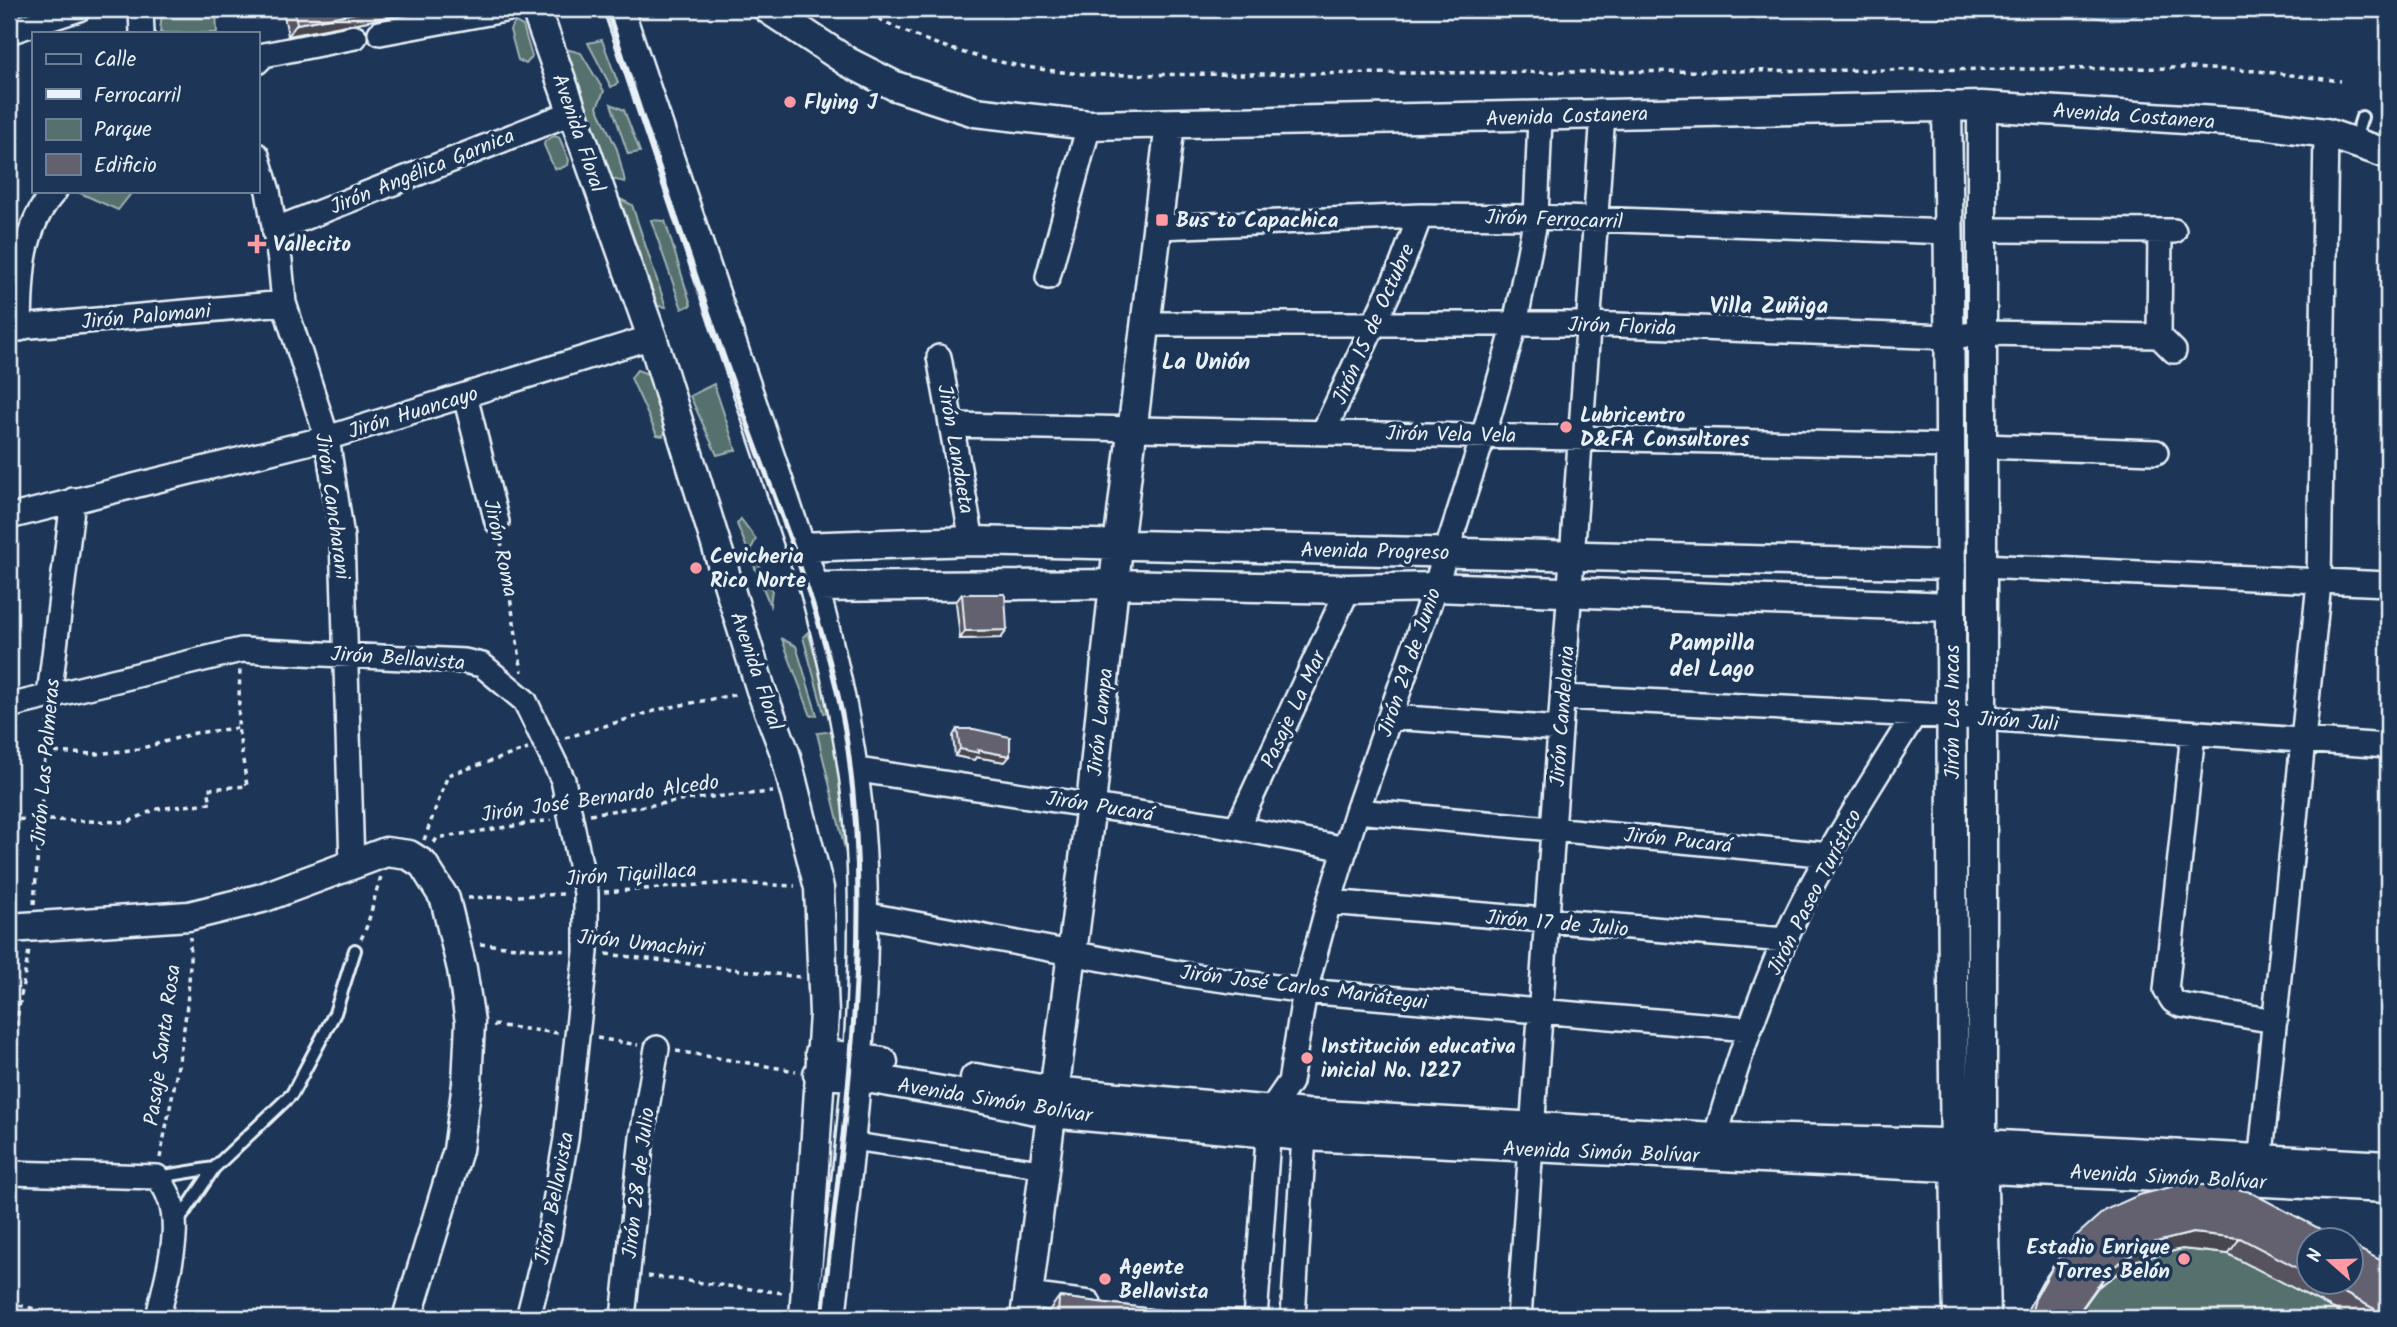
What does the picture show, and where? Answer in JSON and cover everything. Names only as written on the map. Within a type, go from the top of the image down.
[{"type":"street","points":[[9,32],[79,9]]},
{"type":"street","points":[[141,9],[142,32]]},
{"type":"street","points":[[380,33],[510,9]]},
{"type":"street","name":"Avenida Floral","points":[[536,9],[570,113],[652,337],[761,690],[796,790],[819,888],[824,980],[805,1307]]},
{"type":"street","points":[[619,9],[814,587],[834,664],[852,769],[861,847],[863,914],[850,1141],[831,1318]]},
{"type":"street","name":"Avenida Costanera","points":[[768,9],[848,62],[895,86],[975,112],[1089,125],[1540,118],[1603,114],[1982,106],[2262,124],[2326,133],[2358,130],[2388,153]]},
{"type":"street","points":[[261,58],[355,37]]},
{"type":"street","name":"Jirón Los Incas","points":[[1947,106],[1954,1155],[1958,1318]]},
{"type":"street","name":"Jirón Los Incas","points":[[1982,106],[1983,1156],[1986,1318]]},
{"type":"street","name":"Jirón Angélica Garnica","points":[[274,230],[570,113]]},
{"type":"street","name":"Jirón Candelaria","points":[[1519,1318],[1603,114]]},
{"type":"street","name":"Jirón 29 de Junio","points":[[1269,1122],[1290,1082],[1305,991],[1329,902],[1357,811],[1435,587],[1484,434],[1515,324],[1536,217],[1540,118]]},
{"type":"street","name":"Jirón Lampa","points":[[1026,1307],[1091,805],[1118,546],[1170,124]]},
{"type":"street","points":[[1048,277],[1089,125]]},
{"type":"street","points":[[2259,1171],[2305,741],[2319,583],[2326,133]]},
{"type":"street","name":"Jirón Cancharani","points":[[259,164],[274,230],[284,303],[327,438],[342,537],[352,865]]},
{"type":"street","points":[[14,328],[26,242],[39,208],[54,192]]},
{"type":"street","name":"Jirón Ferrocarril","points":[[1159,227],[1420,216],[1536,217],[1949,232]]},
{"type":"street","name":"Jirón 15 de Octubre","points":[[1324,431],[1374,325],[1420,216]]},
{"type":"street","name":"Jirón Florida","points":[[1147,324],[1589,324],[1950,337],[1983,333],[2166,343],[2167,231],[1982,230]]},
{"type":"street","name":"Jirón Palomani","points":[[14,328],[284,303]]},
{"type":"street","name":"Jirón Huancayo","points":[[9,517],[327,438],[652,337]]},
{"type":"street","name":"Jirón Landaeta","points":[[939,357],[972,541]]},
{"type":"street","name":"Jirón Roma","points":[[465,397],[497,522]]},
{"type":"street","name":"Jirón Vela Vela","points":[[952,425],[1484,434],[1951,446]]},
{"type":"street","points":[[1982,446],[2156,452]]},
{"type":"street","name":"Jirón Las Palmeras","points":[[49,696],[73,500]]},
{"type":"street","name":"Avenida Progreso","points":[[799,547],[972,541],[1951,565]]},
{"type":"street","points":[[1982,566],[2388,584]]},
{"type":"street","name":"Avenida Progreso","points":[[814,587],[1114,584],[1348,589],[1435,587],[1951,607]]},
{"type":"street","name":"Pasaje La Mar","points":[[1237,828],[1348,589]]},
{"type":"street","name":"Jirón Bellavista","points":[[9,706],[241,650],[446,659],[482,666],[525,701],[563,780],[573,817],[586,893],[586,952],[566,1139],[549,1236],[528,1318]]},
{"type":"street","name":"Jirón Juli","points":[[1563,697],[1913,717],[1982,718],[2388,746]]},
{"type":"street","points":[[1391,717],[1560,729]]},
{"type":"street","name":"Jirón Paseo Turístico","points":[[1712,1147],[1749,1029],[1785,940],[1831,855],[1913,717]]},
{"type":"street","points":[[2193,733],[2166,990],[2173,1002],[2180,1005],[2275,1021]]},
{"type":"street","name":"Jirón Pucará","points":[[852,769],[1237,828],[1346,849]]},
{"type":"street","name":"Jirón Pucará","points":[[1357,811],[1831,855]]},
{"type":"street","points":[[21,927],[190,916],[249,902],[377,854],[397,852],[423,864],[444,899],[462,969],[470,1022],[464,1119],[458,1150],[407,1318]]},
{"type":"street","name":"Jirón 17 de Julio","points":[[1329,902],[1547,923],[1785,940]]},
{"type":"street","name":"Jirón José Carlos Mariátegui","points":[[863,914],[1188,975],[1305,991],[1749,1029]]},
{"type":"street","name":"Jirón 28 de Julio","points":[[623,1318],[642,1137],[657,1048]]},
{"type":"street","name":"Avenida Simón Bolívar","points":[[819,1063],[1051,1102],[1305,1125],[1712,1147],[1983,1156],[2259,1171],[2388,1188]]},
{"type":"street","points":[[1290,1082],[1305,1125],[1293,1318]]},
{"type":"street","points":[[1255,1318],[1269,1122]]},
{"type":"street","points":[[850,1141],[1043,1169]]},
{"type":"street","name":"Avenida Simón Bolívar","points":[[2259,1171],[2388,1166]]},
{"type":"street","points":[[9,1173],[157,1177],[168,1193],[176,1225],[158,1318]]},
{"type":"street","points":[[1026,1307],[1107,1306]]},
{"type":"lane","points":[[176,1225],[214,1168],[279,1107],[303,1076],[335,1013],[355,950]]},
{"type":"lane","points":[[157,1177],[214,1168]]},
{"type":"path","points":[[861,9],[913,35],[1001,65],[1086,74],[2187,68],[2258,71],[2341,80]]},
{"type":"path","name":"Jirón Roma","points":[[497,522],[519,642],[525,701]]},
{"type":"path","points":[[9,819],[128,822],[156,809],[211,803],[208,789],[247,786],[238,728],[241,650]]},
{"type":"path","name":"Jirón Las Palmeras","points":[[9,1065],[21,927],[40,819],[49,696]]},
{"type":"path","points":[[45,752],[96,754],[139,749],[195,733],[238,728]]},
{"type":"path","name":"Jirón José Bernardo Alcedo","points":[[423,864],[437,838],[700,798],[796,790]]},
{"type":"path","points":[[355,950],[368,927],[370,906],[384,868],[397,852]]},
{"type":"path","name":"Jirón Tiquillaca","points":[[444,899],[728,883],[819,888]]},
{"type":"path","name":"Pasaje Santa Rosa","points":[[157,1177],[182,1040],[191,962],[190,916]]},
{"type":"path","name":"Jirón Umachiri","points":[[454,942],[586,952],[824,980]]},
{"type":"path","points":[[627,1273],[805,1307]]},
{"type":"path","points":[[9,1305],[18,1304],[72,1318]]},
{"type":"green space","points":[[216,9],[217,32],[160,32],[162,10]]},
{"type":"green space","points":[[515,22],[523,26],[532,57],[526,64],[518,60],[510,30]]},
{"type":"green space","points":[[602,40],[618,83],[611,87],[588,43]]},
{"type":"green space","points":[[566,49],[581,53],[604,91],[597,107],[617,149],[625,182],[611,179]]},
{"type":"green space","points":[[611,104],[624,110],[640,152],[628,154]]},
{"type":"green space","points":[[554,136],[559,137],[569,160],[568,165],[559,169],[554,168],[544,145],[545,141]]},
{"type":"green space","points":[[82,192],[132,192],[118,210]]},
{"type":"green space","points":[[620,199],[632,205],[666,307],[658,306]]},
{"type":"green space","points":[[651,220],[665,221],[691,305],[682,309]]},
{"type":"green space","points":[[637,370],[648,374],[666,430],[663,436],[657,435],[631,378]]},
{"type":"green space","points":[[714,384],[736,450],[717,455],[690,396]]},
{"type":"green space","points":[[741,519],[756,539],[751,549],[772,590],[770,605],[737,524]]},
{"type":"green space","points":[[808,632],[831,711],[824,713],[803,637]]},
{"type":"green space","points":[[782,639],[796,646],[817,715],[811,716]]},
{"type":"green space","points":[[834,731],[849,866],[817,733]]},
{"type":"green space","name":"Estadio Enrique Torres Belón","points":[[2127,1212],[2296,1277],[2296,1296],[2366,1296],[2388,1318],[2023,1318]]},
{"type":"water","points":[[2078,9],[2151,9],[2115,20],[2096,17]]},
{"type":"building","points":[[294,9],[376,9],[297,24]]},
{"type":"building","points":[[962,594],[1005,594],[1007,630],[965,631]]},
{"type":"building","points":[[957,729],[974,729],[1010,737],[1010,756],[960,749]]},
{"type":"building","points":[[2179,1185],[2219,1185],[2250,1192],[2314,1226],[2296,1226],[2296,1267],[2240,1238],[2193,1233],[2148,1244],[2109,1270],[2082,1308],[2079,1318],[2030,1318],[2035,1299],[2054,1265],[2076,1236],[2105,1210],[2139,1195]]},
{"type":"building","points":[[2366,1253],[2388,1264],[2388,1316],[2350,1296],[2366,1296]]},
{"type":"building","points":[[1059,1297],[1208,1316],[1216,1315],[1222,1309],[1256,1312],[1266,1316],[1275,1313],[1324,1318],[1058,1318]]},
{"type":"railway","points":[[607,9],[709,313],[814,610],[837,690],[845,730],[854,804],[858,877],[857,951],[847,1098],[822,1318]]},
{"type":"place","name":"Flying J","points":[[790,102]]},
{"type":"place","name":"Bus to Capachica","points":[[1162,220]]},
{"type":"place","name":"Vallecito","points":[[257,244]]},
{"type":"place","name":"Lubricentro D&FA Consultores","points":[[1566,427]]},
{"type":"place","name":"Cevicheria Rico Norte","points":[[696,568]]},
{"type":"place","name":"Institución educativa inicial No. 1227","points":[[1307,1058]]},
{"type":"place","name":"Estadio Enrique Torres Belón","points":[[2184,1259]]},
{"type":"place","name":"Agente Bellavista","points":[[1105,1279]]},
{"type":"district","name":"Villa Zuñiga","points":[[1769,305]]},
{"type":"district","name":"La Unión","points":[[1206,361]]},
{"type":"district","name":"Pampilla del Lago","points":[[1712,655]]}]
